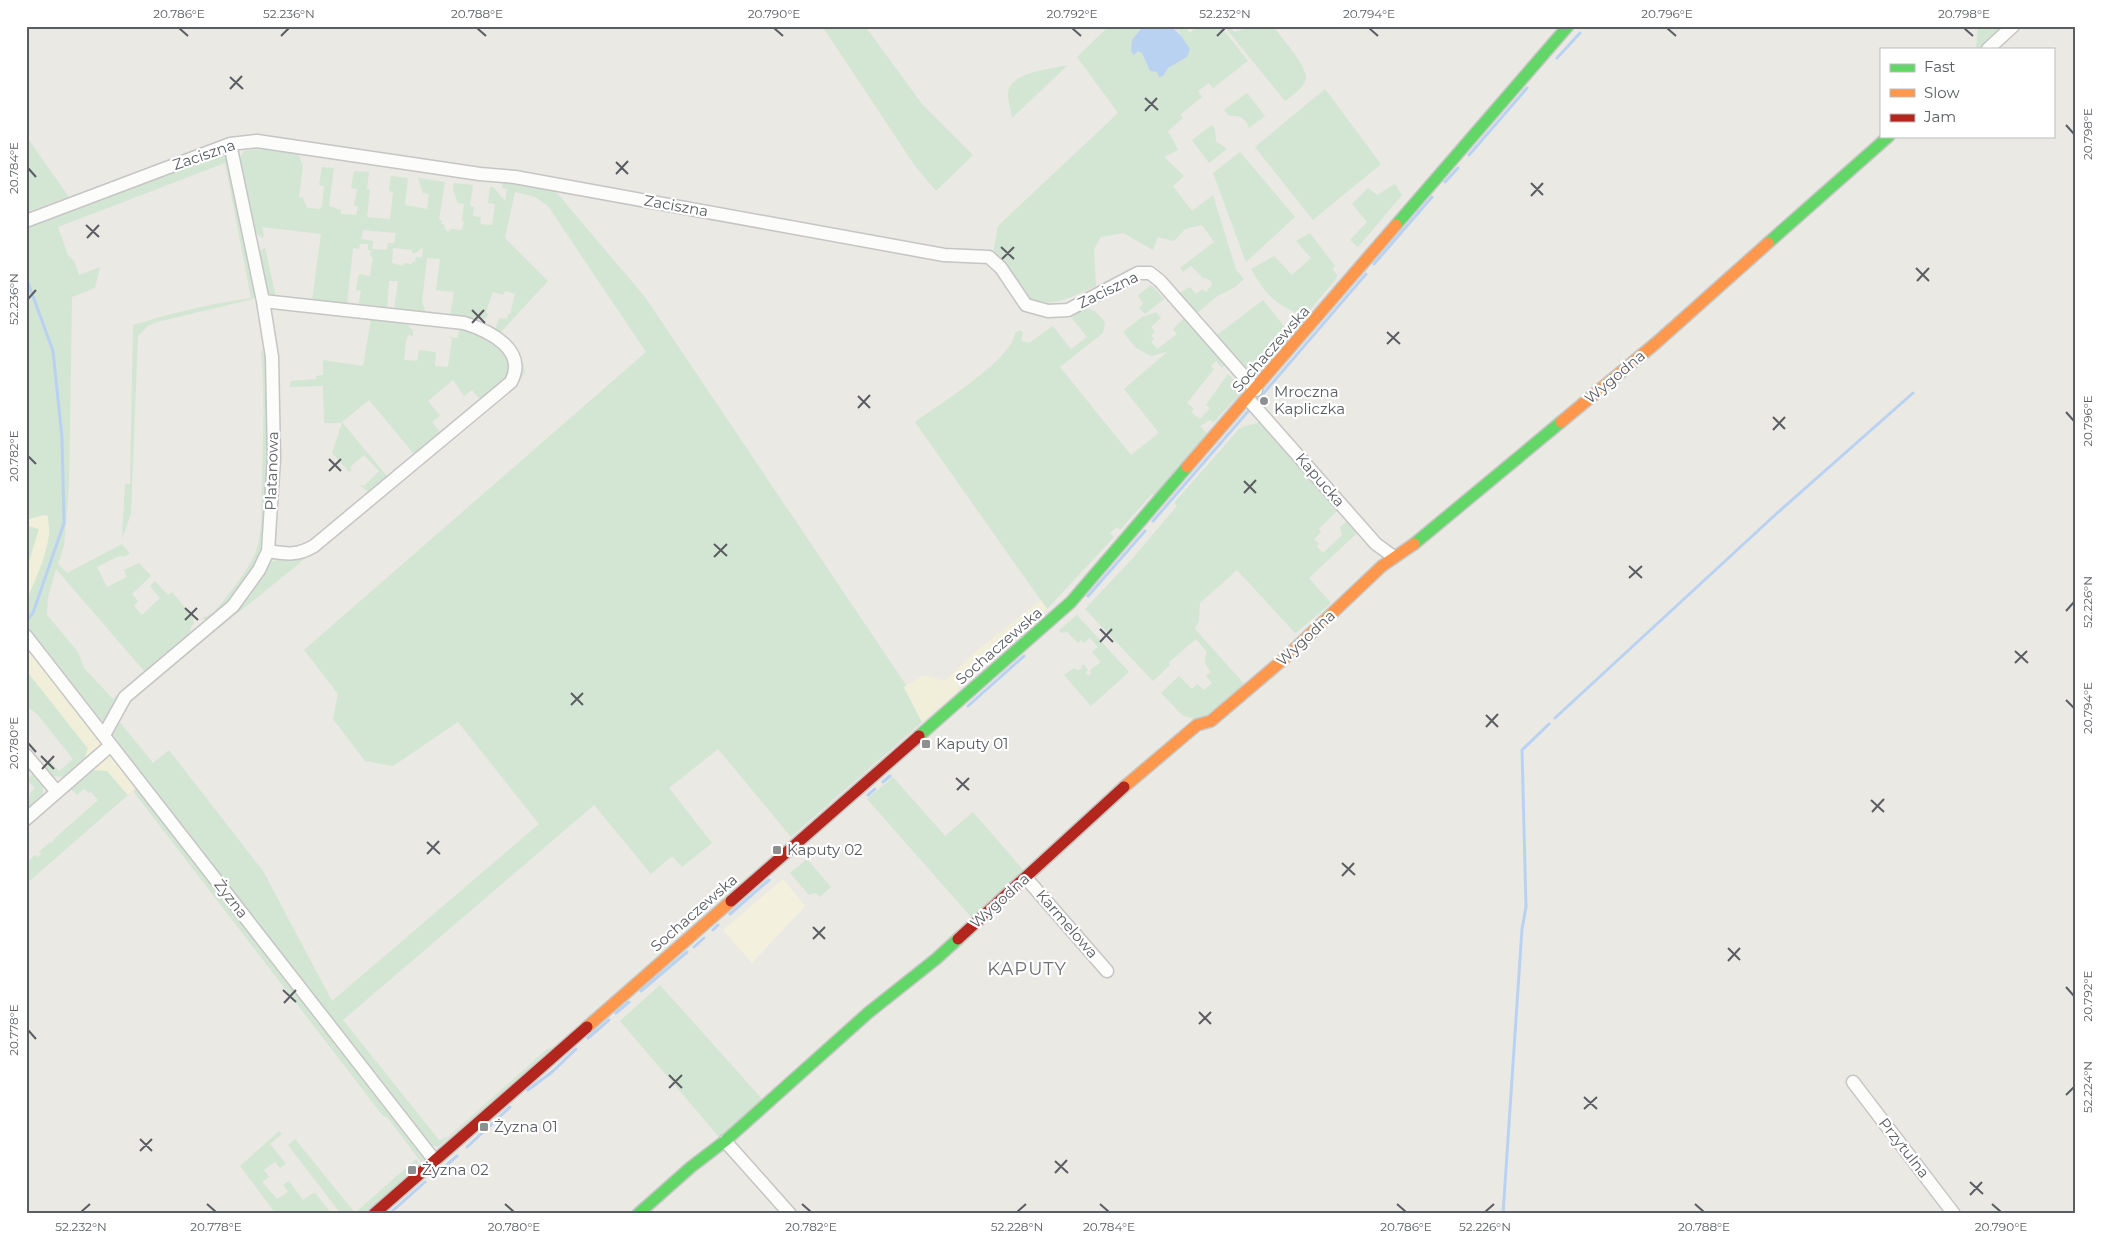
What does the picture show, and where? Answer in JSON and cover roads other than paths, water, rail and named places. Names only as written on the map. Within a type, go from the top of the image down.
[{"type":"street","name":"Sochaczewska","points":[[374,1214],[1071,602],[1568,26]]},
{"type":"street","points":[[1989,48],[2013,26]]},
{"type":"street","name":"Wygodna","points":[[638,1214],[692,1167],[726,1141],[868,1013],[936,959],[1147,766],[1197,725],[1211,722],[1285,658],[1382,566],[1407,550],[1656,343],[1887,138]]},
{"type":"street","name":"Zaciszna","points":[[26,221],[230,144],[256,141],[480,174],[515,177],[944,255],[989,257],[1001,268],[1026,305],[1048,311],[1068,310],[1138,274],[1150,273],[1160,281],[1252,394]]},
{"type":"street","name":"Platanowa","points":[[108,740],[125,697],[233,606],[259,570],[268,552],[274,458],[272,357],[263,301],[230,144]]},
{"type":"street","points":[[263,301],[464,323],[481,328],[494,336],[515,356],[516,363],[516,373],[511,382],[314,546],[303,553],[268,552]]},
{"type":"street","name":"Kapucka","points":[[1252,394],[1376,544],[1394,557]]},
{"type":"street","name":"Żyzna","points":[[26,636],[435,1161]]},
{"type":"street","points":[[26,819],[57,792],[108,740]]},
{"type":"street","points":[[26,755],[57,792]]},
{"type":"street","name":"Karmelowa","points":[[1026,878],[1107,971]]},
{"type":"street","name":"Przytulna","points":[[1853,1082],[1954,1214]]},
{"type":"street","points":[[726,1141],[790,1214]]},
{"type":"water","points":[[1143,26],[1166,26],[1176,30],[1190,49],[1187,57],[1168,68],[1163,76],[1159,77],[1157,72],[1150,71],[1142,53],[1138,51],[1134,55],[1131,51],[1132,40]]},
{"type":"waterway","points":[[1557,58],[1580,33]]},
{"type":"waterway","points":[[1469,155],[1527,88]]},
{"type":"waterway","points":[[1445,182],[1458,168]]},
{"type":"waterway","points":[[1374,264],[1432,197]]},
{"type":"waterway","points":[[1256,402],[1366,274]]},
{"type":"waterway","points":[[26,277],[53,351],[62,438],[64,523],[33,613],[26,621]]},
{"type":"waterway","points":[[1555,718],[1775,515],[1913,393]]},
{"type":"waterway","points":[[1153,521],[1251,408]]},
{"type":"waterway","points":[[1088,596],[1145,531]]},
{"type":"waterway","points":[[968,706],[1024,656]]},
{"type":"waterway","points":[[1503,1214],[1522,929],[1526,907],[1522,750],[1549,724]]},
{"type":"waterway","points":[[883,782],[890,776]]},
{"type":"waterway","points":[[868,795],[875,789]]},
{"type":"waterway","points":[[730,914],[769,880]]},
{"type":"waterway","points":[[713,930],[718,925]]},
{"type":"waterway","points":[[694,947],[704,938]]},
{"type":"waterway","points":[[641,991],[687,952]]},
{"type":"waterway","points":[[616,1013],[629,1002]]},
{"type":"waterway","points":[[588,1038],[609,1020]]},
{"type":"waterway","points":[[528,1090],[552,1072],[576,1049]]},
{"type":"waterway","points":[[467,1147],[510,1107]]},
{"type":"waterway","points":[[436,1174],[457,1156]]},
{"type":"waterway","points":[[389,1214],[425,1182]]},
{"type":"place","name":"Mroczna Kapliczka","points":[[1264,401]]},
{"type":"place","name":"Kaputy 01","points":[[926,744]]},
{"type":"place","name":"Kaputy 02","points":[[777,850]]},
{"type":"place","name":"Żyzna 01","points":[[484,1127]]},
{"type":"place","name":"Żyzna 02","points":[[412,1170]]},
{"type":"district","name":"KAPUTY","points":[[1027,969]]}]
